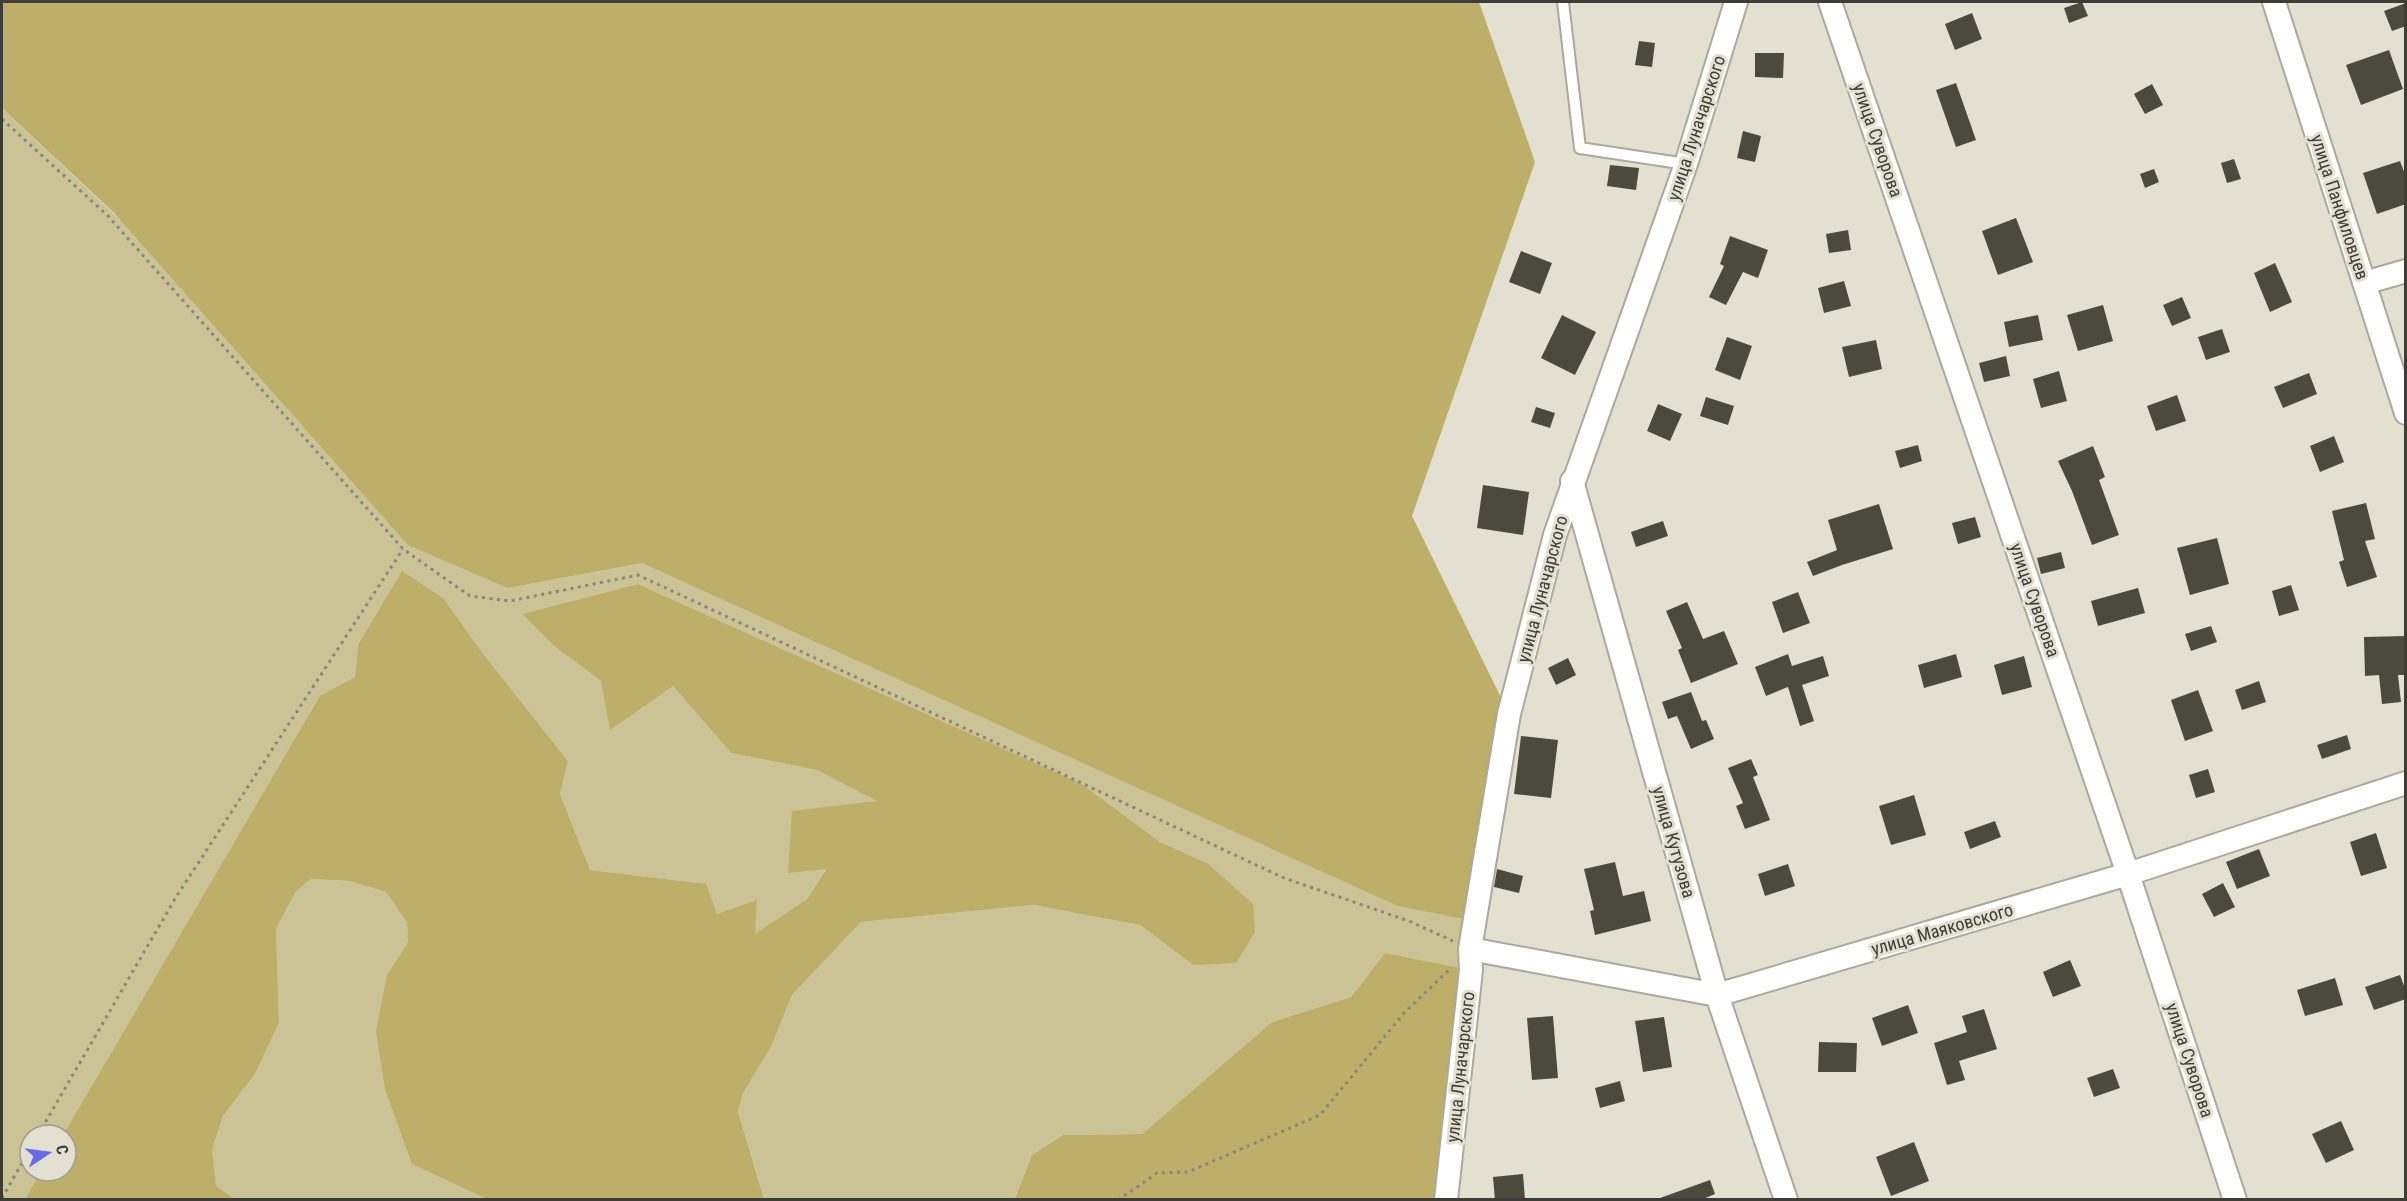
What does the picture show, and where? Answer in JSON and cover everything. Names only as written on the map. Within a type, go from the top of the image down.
[{"type":"street","name":"улица Луначарского","points":[[1446,1200],[1471,970],[1470,950],[1509,714],[1554,535],[1686,164],[1736,2]]},
{"type":"street","name":"улица Суворова","points":[[1830,2],[2128,874],[2235,1200]]},
{"type":"street","name":"улица Панфиловцев","points":[[2274,2],[2406,413]]},
{"type":"street","points":[[2364,283],[2406,271]]},
{"type":"street","name":"улица Кутузова","points":[[1572,480],[1717,995],[1786,1200]]},
{"type":"street","name":"улица Маяковского","points":[[1470,950],[1717,995],[2128,874],[2406,783]]},
{"type":"lane","points":[[1563,2],[1580,148],[1686,164]]},
{"type":"path","points":[[2,119],[108,216],[403,549],[470,596],[510,601],[638,575],[1284,878],[1409,921],[1470,950],[1404,1013],[1320,1115],[1188,1172],[1157,1173],[1118,1200]]},
{"type":"path","points":[[45,1123],[176,897],[403,549]]},
{"type":"path","points":[[2,1198],[18,1170]]},
{"type":"shaded area","points":[[2,2],[1479,2],[1535,162],[1412,516],[1509,714],[1475,921],[1398,906],[642,563],[508,588],[408,545],[114,213],[2,108]]},
{"type":"shaded area","points":[[2,108],[508,588],[642,563],[1475,921],[1471,970],[1385,953],[1351,997],[1272,1022],[1142,1134],[1061,1135],[1032,1155],[1014,1199],[764,1199],[738,1110],[743,1093],[771,1047],[792,995],[861,922],[1033,905],[1140,925],[1193,965],[1207,863],[1160,842],[1082,784],[638,584],[522,614],[554,646],[601,681],[673,686],[731,753],[817,770],[878,801],[826,868],[807,899],[754,935],[757,901],[717,914],[705,884],[590,870],[560,794],[568,761],[484,655],[444,599],[358,645],[355,677],[320,697],[70,1123],[18,1123],[18,1183],[34,1183],[25,1199],[2,1199]]},
{"type":"shaded area","points":[[402,571],[444,599],[484,655],[568,761],[560,794],[590,870],[706,884],[717,914],[757,900],[755,934],[807,899],[826,869],[788,873],[792,811],[877,801],[817,770],[731,753],[673,686],[610,730],[601,681],[554,646],[522,614],[638,584],[1082,784],[1160,842],[1207,863],[1253,904],[1255,932],[1236,963],[1193,965],[1140,925],[1033,905],[861,922],[792,995],[771,1047],[743,1093],[738,1111],[764,1199],[487,1199],[412,1164],[385,1089],[376,1031],[387,975],[408,942],[407,923],[386,892],[349,881],[311,879],[296,891],[276,929],[279,1023],[255,1074],[223,1116],[212,1150],[216,1186],[234,1199],[25,1199],[34,1183],[78,1183],[78,1123],[70,1123],[320,696],[355,677],[358,645]]},
{"type":"shaded area","points":[[311,879],[349,881],[386,892],[407,923],[408,942],[387,975],[482,1196],[487,1199],[234,1199],[216,1187],[212,1150],[223,1116],[255,1074],[279,1023],[276,929],[296,891]]},
{"type":"shaded area","points":[[1385,953],[1471,970],[1446,1199],[1014,1200],[1032,1155],[1062,1135],[1142,1134],[1272,1022],[1351,997]]},
{"type":"building","points":[[2082,2],[2088,16],[2069,23],[2064,8]]},
{"type":"building","points":[[2406,3],[2406,26],[2392,31],[2384,11]]},
{"type":"building","points":[[1972,13],[1982,39],[1955,50],[1945,24]]},
{"type":"building","points":[[1639,41],[1655,43],[1652,67],[1635,65]]},
{"type":"building","points":[[2389,50],[2403,89],[2361,105],[2346,65]]},
{"type":"building","points":[[1755,53],[1784,53],[1783,78],[1755,77]]},
{"type":"building","points":[[1956,83],[1976,140],[1956,147],[1936,90]]},
{"type":"building","points":[[2152,84],[2163,105],[2145,114],[2134,94]]},
{"type":"building","points":[[1743,131],[1761,136],[1755,162],[1737,158]]},
{"type":"building","points":[[2234,159],[2241,179],[2227,183],[2221,163]]},
{"type":"building","points":[[2400,161],[2406,177],[2406,204],[2377,214],[2363,173]]},
{"type":"building","points":[[1610,165],[1639,168],[1636,190],[1607,186]]},
{"type":"building","points":[[2154,169],[2159,182],[2145,188],[2140,174]]},
{"type":"building","points":[[2016,218],[2033,262],[1998,275],[1982,231]]},
{"type":"building","points":[[1848,230],[1851,250],[1829,253],[1826,234]]},
{"type":"building","points":[[1730,236],[1768,250],[1758,278],[1743,272],[1726,305],[1709,297],[1724,266],[1720,264]]},
{"type":"building","points":[[1521,251],[1552,263],[1540,294],[1509,282]]},
{"type":"building","points":[[2275,263],[2292,302],[2270,312],[2254,273]]},
{"type":"building","points":[[1844,281],[1851,306],[1824,313],[1818,288]]},
{"type":"building","points":[[2182,297],[2191,318],[2172,326],[2163,305]]},
{"type":"building","points":[[2103,305],[2113,341],[2078,351],[2067,315]]},
{"type":"building","points":[[1562,315],[1596,332],[1575,375],[1541,358]]},
{"type":"building","points":[[2038,315],[2043,340],[2009,347],[2004,322]]},
{"type":"building","points":[[2222,329],[2230,352],[2206,360],[2198,337]]},
{"type":"building","points":[[1727,337],[1752,346],[1740,380],[1715,370]]},
{"type":"building","points":[[1876,340],[1882,369],[1849,377],[1842,347]]},
{"type":"building","points":[[2006,356],[2010,376],[1984,382],[1979,363]]},
{"type":"building","points":[[2059,371],[2067,401],[2041,408],[2033,379]]},
{"type":"building","points":[[2309,373],[2317,394],[2283,408],[2274,387]]},
{"type":"building","points":[[2177,395],[2186,421],[2156,431],[2147,406]]},
{"type":"building","points":[[1706,397],[1734,406],[1728,425],[1700,416]]},
{"type":"building","points":[[1658,404],[1682,414],[1670,441],[1647,431]]},
{"type":"building","points":[[1536,407],[1555,413],[1550,428],[1531,422]]},
{"type":"building","points":[[2334,436],[2344,462],[2320,472],[2310,446]]},
{"type":"building","points":[[1918,445],[1922,461],[1900,468],[1895,451]]},
{"type":"building","points":[[2093,446],[2105,477],[2099,480],[2119,535],[2092,545],[2058,461]]},
{"type":"building","points":[[1483,485],[1529,492],[1523,535],[1477,528]]},
{"type":"building","points":[[2366,503],[2375,539],[2365,541],[2377,577],[2347,587],[2339,562],[2344,560],[2332,511]]},
{"type":"building","points":[[1879,504],[1893,549],[1813,576],[1807,562],[1837,550],[1828,520]]},
{"type":"building","points":[[1975,517],[1981,537],[1958,544],[1952,523]]},
{"type":"building","points":[[1663,521],[1668,536],[1636,547],[1631,532]]},
{"type":"building","points":[[2217,538],[2229,584],[2190,595],[2177,548]]},
{"type":"building","points":[[2061,552],[2065,568],[2041,574],[2037,558]]},
{"type":"building","points":[[2291,585],[2299,610],[2279,616],[2272,591]]},
{"type":"building","points":[[2138,588],[2145,613],[2098,626],[2091,601]]},
{"type":"building","points":[[1798,592],[1810,623],[1783,633],[1772,602]]},
{"type":"building","points":[[1687,602],[1703,639],[1724,631],[1738,664],[1691,683],[1678,650],[1682,648],[1666,611]]},
{"type":"building","points":[[2211,626],[2217,642],[2191,651],[2185,634]]},
{"type":"building","points":[[2406,636],[2406,675],[2398,675],[2401,702],[2382,704],[2379,675],[2365,676],[2364,637]]},
{"type":"building","points":[[1788,654],[1792,666],[1823,656],[1829,676],[1802,685],[1814,721],[1800,726],[1788,687],[1766,696],[1755,667]]},
{"type":"building","points":[[1956,654],[1962,677],[1924,688],[1918,665]]},
{"type":"building","points":[[2024,656],[2032,687],[2002,695],[1994,665]]},
{"type":"building","points":[[1568,658],[1576,675],[1556,685],[1548,668]]},
{"type":"building","points":[[2259,681],[2266,702],[2242,710],[2235,690]]},
{"type":"building","points":[[2198,690],[2213,731],[2185,741],[2171,700]]},
{"type":"building","points":[[1691,692],[1702,721],[1706,720],[1714,739],[1691,749],[1677,716],[1668,719],[1662,702]]},
{"type":"building","points":[[2347,735],[2351,749],[2322,759],[2317,745]]},
{"type":"building","points":[[1521,736],[1558,740],[1551,798],[1514,794]]},
{"type":"building","points":[[1751,759],[1758,775],[1753,777],[1770,820],[1745,829],[1736,806],[1743,803],[1728,768]]},
{"type":"building","points":[[2208,769],[2215,792],[2196,798],[2189,775]]},
{"type":"building","points":[[1914,795],[1926,835],[1891,845],[1879,806]]},
{"type":"building","points":[[1995,821],[2001,837],[1970,849],[1964,832]]},
{"type":"building","points":[[2376,833],[2387,868],[2361,876],[2350,842]]},
{"type":"building","points":[[2259,849],[2270,876],[2237,889],[2226,862]]},
{"type":"building","points":[[1615,862],[1623,896],[1644,891],[1651,921],[1595,935],[1590,911],[1594,910],[1584,869]]},
{"type":"building","points":[[1788,864],[1795,886],[1765,896],[1758,874]]},
{"type":"building","points":[[1497,869],[1523,876],[1519,893],[1494,887]]},
{"type":"building","points":[[2223,883],[2235,907],[2214,917],[2202,894]]},
{"type":"building","points":[[2070,960],[2081,986],[2053,997],[2043,972]]},
{"type":"building","points":[[2400,975],[2406,991],[2406,999],[2374,1010],[2365,987]]},
{"type":"building","points":[[2335,978],[2343,1005],[2305,1016],[2297,990]]},
{"type":"building","points":[[1908,1005],[1918,1033],[1882,1046],[1872,1018]]},
{"type":"building","points":[[1984,1009],[1997,1049],[1959,1061],[1965,1080],[1947,1085],[1934,1043],[1967,1032],[1962,1016]]},
{"type":"building","points":[[1553,1016],[1558,1078],[1532,1080],[1527,1018]]},
{"type":"building","points":[[1664,1017],[1672,1067],[1643,1072],[1635,1021]]},
{"type":"building","points":[[1819,1042],[1857,1043],[1856,1072],[1818,1072]]},
{"type":"building","points":[[2113,1069],[2120,1088],[2094,1097],[2087,1078]]},
{"type":"building","points":[[1620,1081],[1625,1101],[1600,1108],[1595,1088]]},
{"type":"building","points":[[2341,1121],[2354,1150],[2326,1163],[2312,1134]]},
{"type":"building","points":[[1914,1142],[1929,1181],[1891,1196],[1876,1157]]},
{"type":"building","points":[[1523,1174],[1525,1200],[1495,1200],[1493,1177]]},
{"type":"building","points":[[1710,1180],[1715,1194],[1701,1200],[1660,1200],[1660,1198]]}]
